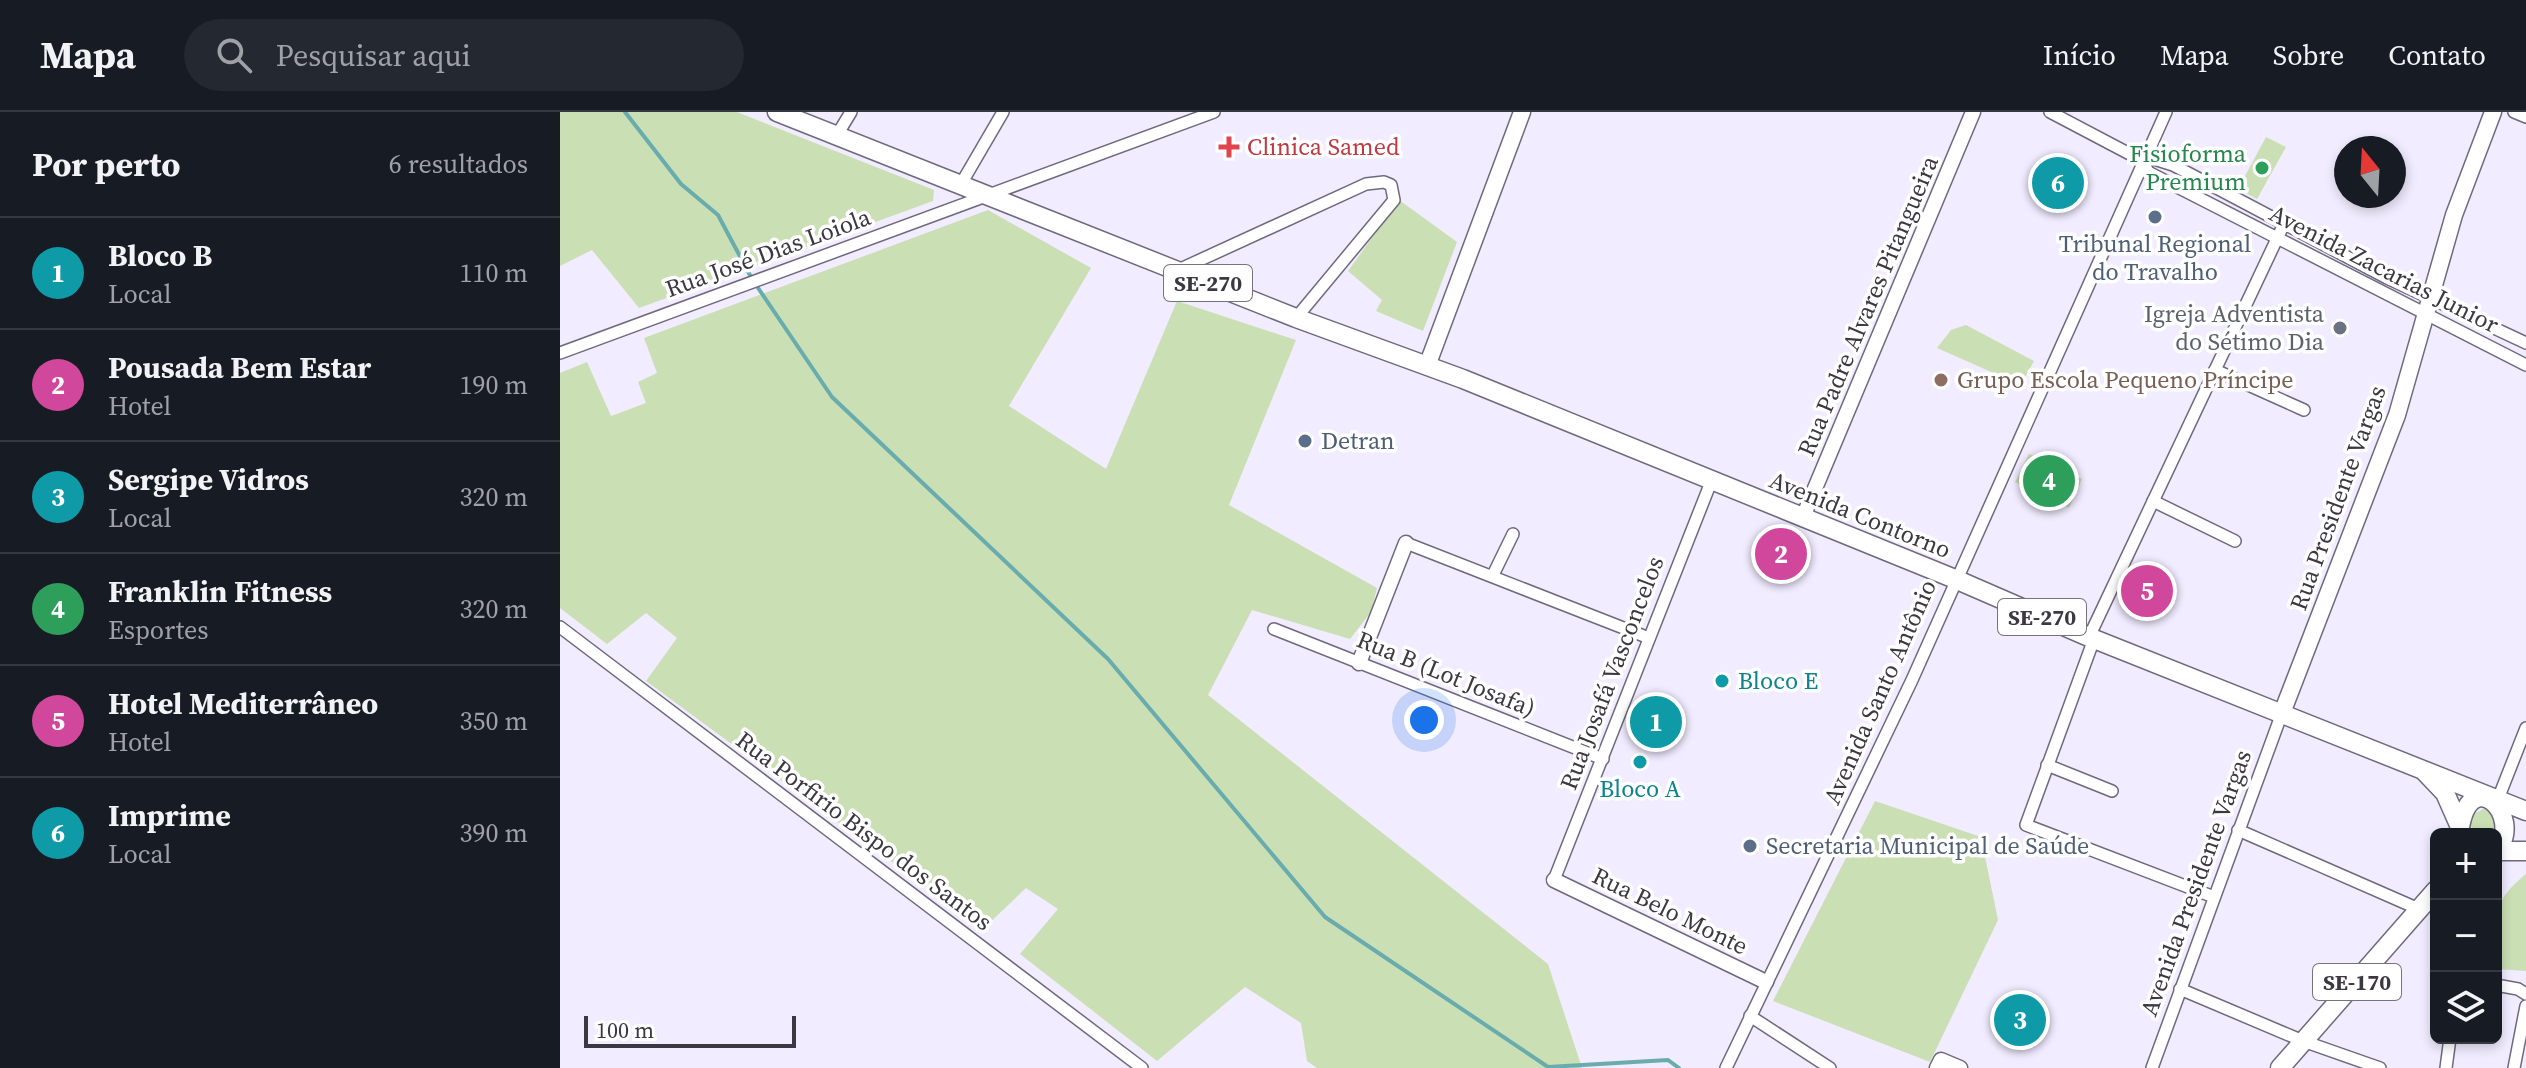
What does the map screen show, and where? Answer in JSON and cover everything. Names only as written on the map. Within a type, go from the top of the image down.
[{"type":"main road","name":"SE-270","points":[[777,112],[1296,318],[1427,366]]},
{"type":"main road","points":[[1427,366],[1522,112]]},
{"type":"main road","name":"Rua Presidente Vargas","points":[[2282,713],[2397,415],[2454,215],[2493,112]]},
{"type":"main road","name":"Avenida Contorno","points":[[1427,366],[1955,579],[2091,638],[2526,811]]},
{"type":"main road","points":[[2420,768],[2445,793],[2458,828]]},
{"type":"main road","points":[[2460,828],[2462,813],[2467,806],[2481,797],[2498,799],[2512,810],[2515,827],[2508,843],[2502,847]]},
{"type":"main road","points":[[2502,851],[2526,851]]},
{"type":"main road","name":"SE-170","points":[[2280,1068],[2430,899]]},
{"type":"street","points":[[837,135],[851,112]]},
{"type":"street","points":[[961,184],[1003,112]]},
{"type":"street","name":"Rua José Dias Loiola","points":[[560,353],[991,195],[1195,116],[1214,112]]},
{"type":"street","name":"Rua Padre Alvares Pitangueira","points":[[1803,517],[1973,112]]},
{"type":"street","name":"Avenida Zacarias Junior","points":[[2050,112],[2143,161],[2148,172],[2526,365]]},
{"type":"street","name":"Avenida Santo Antônio","points":[[1726,1068],[1875,760],[2166,112]]},
{"type":"street","points":[[2514,112],[2526,117]]},
{"type":"street","name":"Avenida Zacarias Junior","points":[[2143,161],[2154,159],[2173,165],[2283,226],[2526,343]]},
{"type":"street","points":[[1176,271],[1366,184],[1384,182],[1391,185],[1394,200],[1296,318]]},
{"type":"street","points":[[2214,897],[2028,827],[2026,817],[2091,638],[2283,226]]},
{"type":"street","points":[[2215,370],[2304,410]]},
{"type":"street","name":"Rua Josafá Vasconcelos","points":[[1554,880],[1711,482]]},
{"type":"street","points":[[2153,501],[2235,541]]},
{"type":"street","points":[[1493,575],[1513,534]]},
{"type":"street","points":[[1359,663],[1406,543],[1649,638]]},
{"type":"street","name":"Rua Porfirio Bispo dos Santos","points":[[560,627],[1142,1068]]},
{"type":"street","name":"Rua B (Lot Josafa)","points":[[1274,629],[1603,759]]},
{"type":"street","name":"Avenida Presidente Vargas","points":[[2152,1068],[2282,713]]},
{"type":"street","points":[[2498,799],[2526,728]]},
{"type":"street","points":[[2047,765],[2112,791]]},
{"type":"street","points":[[2238,830],[2430,896]]},
{"type":"street","name":"Rua Belo Monte","points":[[1554,880],[1766,982]]},
{"type":"street","points":[[2502,987],[2526,994]]},
{"type":"street","points":[[2180,989],[2303,1041],[2380,1068]]},
{"type":"street","points":[[2514,1068],[2526,1006]]},
{"type":"street","points":[[1750,1016],[1830,1068]]},
{"type":"street","points":[[2446,1068],[2449,1044]]},
{"type":"street","points":[[1939,1064],[1960,1068]]},
{"type":"green space","points":[[560,112],[737,112],[934,190],[933,201],[639,308],[592,250],[560,266]]},
{"type":"green space","name":"Fisioforma Premium","points":[[2266,137],[2286,147],[2257,199],[2238,189]]},
{"type":"green space","points":[[1399,200],[1457,242],[1423,331],[1376,311],[1382,300],[1348,271]]},
{"type":"green space","points":[[988,210],[1091,268],[1009,406],[1106,469],[1177,301],[1296,340],[1229,505],[1377,588],[1371,612],[1350,639],[1252,610],[1208,695],[1548,964],[1582,1068],[1317,1068],[1307,1061],[1301,1023],[1245,987],[1157,1061],[1020,954],[1058,909],[1026,888],[983,929],[646,681],[677,638],[646,613],[607,644],[560,608],[560,373],[587,362],[611,416],[646,403],[638,382],[657,373],[644,338]]},
{"type":"green space","points":[[1966,325],[2034,361],[2021,385],[1937,348],[1951,330]]},
{"type":"green space","points":[[2029,454],[2082,479],[2069,508],[2015,482]]},
{"type":"green space","points":[[1875,801],[1981,837],[1998,920],[1930,1062],[1773,1001]]},
{"type":"green space","points":[[2485,808],[2493,810],[2497,828],[2472,828],[2469,822],[2472,815]]},
{"type":"green space","points":[[2526,874],[2526,971],[2502,969],[2502,900]]},
{"type":"waterway","points":[[625,112],[681,184],[718,215],[752,279],[832,397],[1108,659],[1325,917],[1548,1067],[1668,1060],[1679,1068]]},
{"type":"place","name":"Clinica Samed","points":[[1229,147]]},
{"type":"place","name":"Fisioforma Premium","points":[[2262,168]]},
{"type":"place","name":"Imprime","points":[[2058,183]]},
{"type":"place","name":"Tribunal Regional do Travalho","points":[[2155,217]]},
{"type":"place","name":"Igreja Adventista do Sétimo Dia","points":[[2340,328]]},
{"type":"place","name":"Grupo Escola Pequeno Príncipe","points":[[1941,380]]},
{"type":"place","name":"Detran","points":[[1305,441]]},
{"type":"place","name":"Franklin Fitness","points":[[2049,481]]},
{"type":"place","name":"Pousada Bem Estar","points":[[1781,554]]},
{"type":"place","name":"Hotel Mediterrâneo","points":[[2147,591]]},
{"type":"place","name":"Bloco E","points":[[1722,681]]},
{"type":"place","name":"Bloco B","points":[[1656,722]]},
{"type":"place","name":"Bloco A","points":[[1640,762]]},
{"type":"place","name":"Secretaria Municipal de Saúde","points":[[1750,846]]},
{"type":"place","name":"Sergipe Vidros","points":[[2020,1020]]}]
